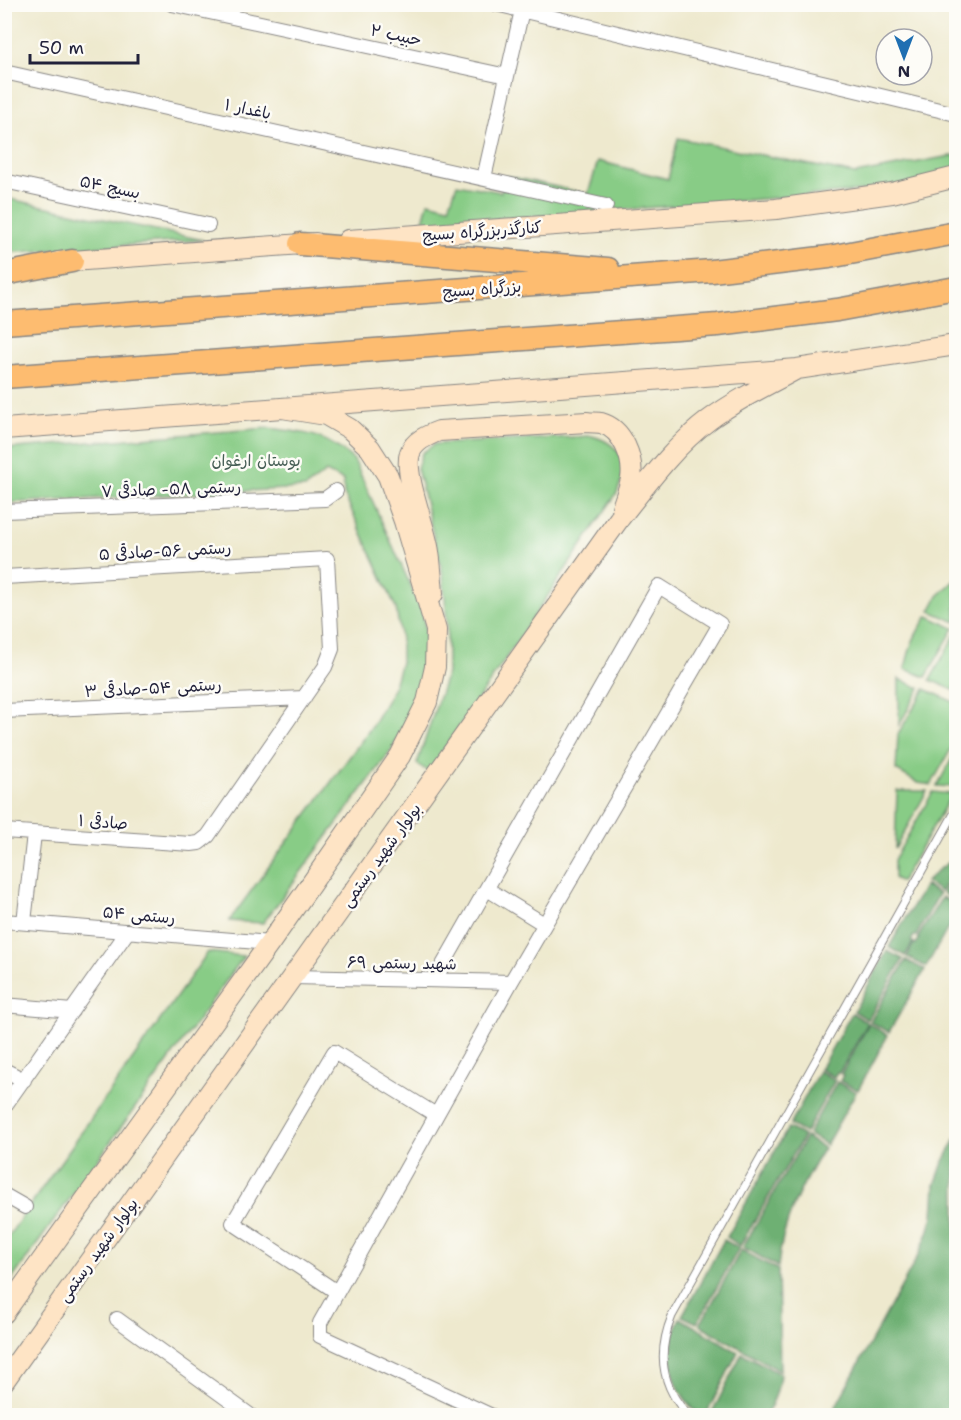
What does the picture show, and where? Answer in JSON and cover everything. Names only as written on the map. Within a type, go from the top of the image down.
[{"type":"highway","name":"بزرگراه بسیج","points":[[4,323],[675,274],[829,257],[957,233]]},
{"type":"highway","points":[[300,244],[675,274]]},
{"type":"highway","points":[[4,274],[72,261]]},
{"type":"highway","points":[[4,377],[718,325],[837,310],[957,288]]},
{"type":"main road","name":"کنارگذربزرگراه بسیج","points":[[4,266],[776,209],[892,193],[957,177]]},
{"type":"main road","points":[[4,429],[797,369],[957,345]]},
{"type":"main road","name":"بولوار شهید رستمی","points":[[4,1381],[619,519],[677,450],[707,421],[735,402],[797,369]]},
{"type":"main road","points":[[282,408],[326,415],[350,429],[370,448],[388,476],[404,521],[436,630]]},
{"type":"main road","points":[[4,1313],[270,943],[400,756],[427,702],[435,667],[436,630],[429,551],[408,468],[410,452],[416,443],[439,431],[602,423],[619,436],[626,446],[630,459],[631,478],[619,519]]},
{"type":"street","name":"حبیب ۲","points":[[172,4],[507,76]]},
{"type":"street","points":[[496,4],[957,114]]},
{"type":"street","points":[[484,178],[522,10]]},
{"type":"street","name":"باغدار ۱","points":[[4,72],[606,206]]},
{"type":"street","name":"بسیج ۵۴","points":[[4,181],[208,225]]},
{"type":"street","name":"رستمی ۵۸- صادقی ۷","points":[[4,512],[325,499],[336,491]]},
{"type":"street","name":"رستمی ۵۶-صادقی ۵","points":[[4,577],[327,559],[332,649],[325,667],[304,698]]},
{"type":"street","points":[[435,979],[659,586],[720,624],[544,924],[320,1323],[320,1336],[482,1413]]},
{"type":"street","name":"رستمی ۵۴-صادقی ۳","points":[[4,711],[304,698]]},
{"type":"street","name":"صادقی ۱","points":[[4,831],[199,843],[208,836],[304,698]]},
{"type":"street","points":[[24,922],[34,834]]},
{"type":"street","points":[[486,889],[544,924]]},
{"type":"street","name":"رستمی ۵۴","points":[[4,921],[270,943]]},
{"type":"street","points":[[4,1107],[128,931]]},
{"type":"street","name":"شهید رستمی ۶۹","points":[[293,977],[511,982]]},
{"type":"street","points":[[4,1005],[72,1011]]},
{"type":"street","points":[[337,1292],[232,1223],[334,1052],[436,1115]]},
{"type":"street","points":[[4,1070],[24,1080]]},
{"type":"street","points":[[4,1195],[25,1207]]},
{"type":"street","points":[[117,1319],[251,1416]]},
{"type":"lane","points":[[689,1416],[668,1386],[663,1365],[665,1334],[672,1316],[957,810]]},
{"type":"green space","points":[[678,138],[855,174],[956,155],[956,171],[890,189],[422,225],[428,202],[449,207],[457,184],[501,192],[508,176],[588,194],[598,161],[668,179]]},
{"type":"green space","points":[[5,198],[203,240],[5,253]]},
{"type":"green space","name":"بوستان ارغوان","points":[[268,428],[294,431],[323,439],[354,460],[422,611],[428,645],[418,699],[393,748],[263,923],[229,921],[370,729],[393,689],[401,662],[401,640],[396,608],[344,494],[343,480],[326,472],[305,488],[5,503],[4,449]]},
{"type":"green space","points":[[592,436],[609,443],[621,457],[624,472],[617,493],[429,772],[417,764],[447,673],[447,622],[443,575],[417,468],[422,453],[435,444]]},
{"type":"green space","points":[[956,579],[956,622],[930,611],[938,596]]},
{"type":"green space","points":[[928,616],[954,628],[926,677],[905,669],[913,641]]},
{"type":"green space","points":[[956,633],[956,691],[930,680]]},
{"type":"green space","points":[[899,679],[920,688],[899,725]]},
{"type":"green space","points":[[925,689],[956,703],[956,740],[931,785],[918,783],[896,770],[898,734]]},
{"type":"green space","points":[[956,751],[955,787],[937,786]]},
{"type":"green space","points":[[897,791],[927,791],[895,849]]},
{"type":"green space","points":[[933,792],[952,794],[901,882],[894,878],[894,860]]},
{"type":"green space","points":[[952,860],[956,860],[956,871],[952,869],[941,892],[926,882],[938,870]]},
{"type":"green space","points":[[956,872],[956,901],[943,893]]},
{"type":"green space","points":[[925,885],[939,894],[911,941],[913,942],[905,956],[889,947]]},
{"type":"green space","points":[[942,897],[956,905],[956,914],[926,967],[907,957]]},
{"type":"green space","points":[[887,951],[903,959],[868,1020],[854,1011]]},
{"type":"green space","points":[[208,952],[244,956],[5,1289],[5,1241]]},
{"type":"green space","points":[[906,960],[925,970],[889,1032],[870,1022]]},
{"type":"green space","points":[[852,1013],[868,1023],[839,1073],[837,1072],[834,1077],[820,1069]]},
{"type":"green space","points":[[869,1024],[888,1035],[858,1090],[840,1081],[843,1075],[841,1074]]},
{"type":"green space","points":[[819,1071],[835,1080],[805,1133],[790,1125]]},
{"type":"green space","points":[[837,1082],[856,1092],[826,1145],[808,1134]]},
{"type":"green space","points":[[788,1128],[804,1136],[740,1246],[727,1237]]},
{"type":"green space","points":[[806,1137],[824,1148],[788,1220],[778,1267],[743,1247]]},
{"type":"green space","points":[[956,1138],[956,1415],[831,1415],[919,1254],[933,1216],[935,1185]]},
{"type":"green space","points":[[724,1240],[739,1248],[697,1323],[682,1316]]},
{"type":"green space","points":[[741,1250],[778,1270],[780,1371],[700,1325]]},
{"type":"green space","points":[[680,1318],[738,1352],[706,1415],[698,1413],[688,1403],[673,1373],[671,1350]]},
{"type":"green space","points":[[742,1353],[780,1374],[777,1390],[766,1415],[711,1415]]}]
